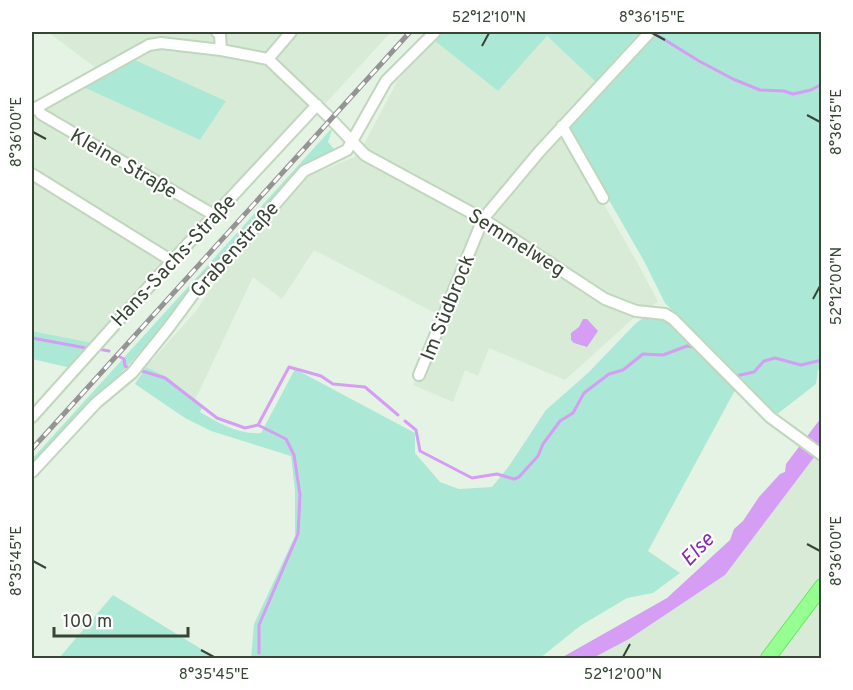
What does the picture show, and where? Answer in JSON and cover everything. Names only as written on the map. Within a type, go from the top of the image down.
[{"type":"main road","points":[[768,658],[822,586]]},
{"type":"street","points":[[217,32],[220,35],[221,50]]},
{"type":"street","points":[[34,109],[149,45],[161,43],[221,50],[268,59],[291,32]]},
{"type":"street","name":"Grabenstraße","points":[[32,472],[96,403],[132,373],[200,285],[231,255],[304,171],[347,150],[386,81],[435,32]]},
{"type":"street","name":"Im Südbrock","points":[[419,375],[483,219],[562,126],[650,32]]},
{"type":"street","name":"Semmelweg","points":[[268,59],[365,155],[483,219],[605,299],[636,310],[665,314],[673,319],[770,417],[822,455]]},
{"type":"street","name":"Hans-Sachs-Straße","points":[[32,417],[213,215],[317,105]]},
{"type":"street","name":"Kleine Straße","points":[[34,109],[213,215]]},
{"type":"street","points":[[562,126],[603,198]]},
{"type":"street","points":[[32,174],[172,261]]},
{"type":"shaded area","points":[[48,32],[391,32],[325,104],[318,98],[214,206],[93,343],[32,331],[32,104],[72,82],[200,140],[226,101],[126,56],[97,69]]},
{"type":"shaded area","points":[[444,32],[644,32],[597,83],[547,36],[498,91],[435,41]]},
{"type":"shaded area","points":[[655,32],[821,32],[822,366],[818,370],[816,384],[776,415],[665,303],[644,261],[571,134],[571,121]]},
{"type":"shaded area","points":[[547,36],[597,83],[558,124],[658,302],[637,315],[565,380],[489,348],[478,376],[465,370],[453,402],[413,385],[439,315],[314,250],[282,299],[253,277],[195,400],[167,377],[146,367],[309,176],[354,157],[364,144],[398,80],[435,41],[498,91]]},
{"type":"shaded area","points":[[135,60],[226,101],[200,140],[83,87]]},
{"type":"shaded area","points":[[333,127],[328,142],[334,149],[306,164],[133,360],[32,468],[32,459]]},
{"type":"shaded area","points":[[648,315],[661,317],[674,323],[738,389],[734,392],[648,551],[680,573],[653,593],[627,598],[580,626],[540,658],[251,658],[254,624],[295,536],[295,491],[291,456],[211,431],[185,418],[135,384],[146,367],[167,377],[203,406],[200,412],[229,427],[253,433],[261,433],[295,369],[415,433],[415,453],[440,482],[459,489],[492,487],[509,466],[546,410],[589,372],[636,323]]},
{"type":"shaded area","points":[[583,319],[587,319],[598,331],[587,347],[571,340],[571,333],[579,327]]},
{"type":"shaded area","points":[[32,331],[93,343],[71,368],[32,359]]},
{"type":"shaded area","points":[[821,418],[821,451],[725,575],[629,639],[593,658],[561,658],[667,598],[730,540],[734,529],[743,521],[759,497],[780,474],[785,472],[786,464]]},
{"type":"shaded area","points":[[821,451],[821,658],[593,658],[629,639],[725,575]]},
{"type":"shaded area","points":[[113,595],[216,658],[59,658]]},
{"type":"waterway","points":[[657,35],[699,61],[760,90],[784,91],[793,94],[811,90],[822,84]]},
{"type":"waterway","points":[[32,338],[86,348]]},
{"type":"waterway","points":[[405,421],[416,430],[420,451],[472,478],[497,474],[514,479],[519,477],[538,456],[543,444],[560,421],[573,413],[584,393],[609,374],[623,370],[643,354],[663,355],[687,346],[694,347]]},
{"type":"waterway","points":[[98,349],[109,351]]},
{"type":"waterway","points":[[120,357],[124,359],[125,366],[128,368]]},
{"type":"waterway","points":[[736,376],[754,372],[764,361],[775,358],[801,365],[822,360]]},
{"type":"waterway","points":[[711,365],[729,383]]},
{"type":"waterway","points":[[258,425],[289,367],[321,376],[333,384],[365,387],[398,415]]},
{"type":"waterway","points":[[142,371],[165,378],[217,418],[245,428],[258,425],[286,439],[294,455],[300,495],[298,534],[259,625],[259,653]]},
{"type":"railway","points":[[32,449],[410,32]]},
{"type":"water label","name":"Else","points":[[697,549]]}]
